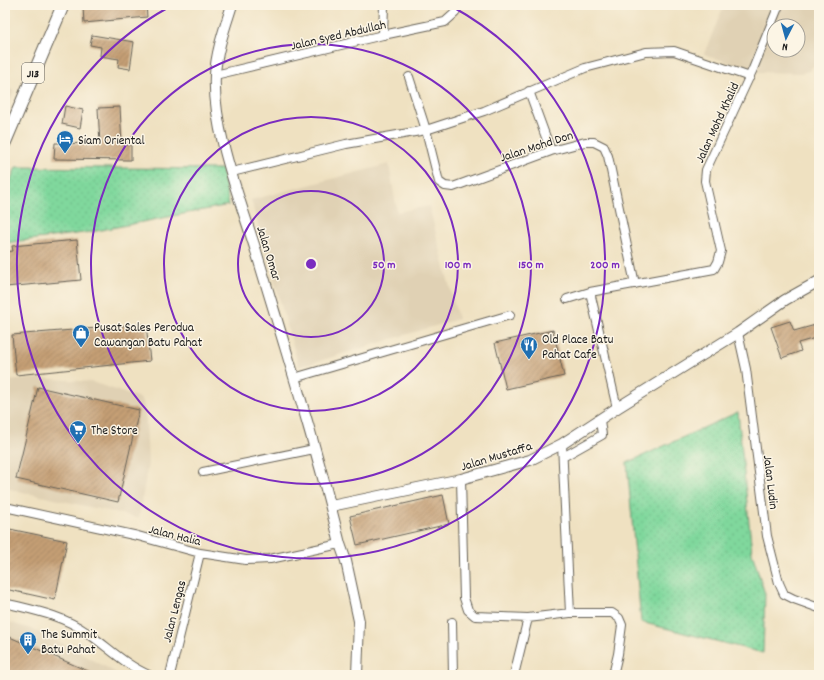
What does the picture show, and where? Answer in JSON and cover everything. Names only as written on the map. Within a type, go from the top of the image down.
[{"type":"main road","name":"J13","points":[[5,142],[63,5]]},
{"type":"street","name":"Jalan Omar","points":[[232,5],[222,36],[215,75],[220,124],[232,172],[331,506]]},
{"type":"street","points":[[383,35],[384,5]]},
{"type":"street","name":"Jalan Syed Abdullah","points":[[215,75],[383,35],[445,22],[455,13],[458,5]]},
{"type":"street","name":"Jalan Mohd Khalid","points":[[567,299],[590,292],[714,269],[721,251],[704,181],[706,170],[750,77],[779,5]]},
{"type":"street","points":[[232,172],[346,144],[426,130],[484,111],[585,68],[646,52],[663,50],[674,51],[750,77]]},
{"type":"street","name":"Jalan Mohd Don","points":[[409,77],[426,130],[439,182],[445,186],[453,187],[551,151],[585,142],[594,142],[604,146],[608,156],[635,284]]},
{"type":"street","points":[[528,91],[551,151]]},
{"type":"street","name":"Jalan Mustaffa","points":[[331,506],[461,479],[530,460],[562,444],[738,333],[785,300],[819,281]]},
{"type":"street","points":[[590,292],[617,408]]},
{"type":"street","points":[[294,378],[510,315]]},
{"type":"street","name":"Jalan Ludin","points":[[738,333],[746,369],[767,536],[779,583],[784,594],[819,608]]},
{"type":"street","points":[[563,457],[602,435],[600,420]]},
{"type":"street","points":[[562,444],[570,613]]},
{"type":"street","points":[[202,472],[314,449]]},
{"type":"street","points":[[461,479],[464,598],[468,610],[475,616],[528,618],[570,613],[612,613],[619,618],[622,625],[618,654],[613,675]]},
{"type":"street","points":[[331,506],[340,544],[346,560],[360,621],[356,675]]},
{"type":"street","name":"Jalan Halia","points":[[5,507],[138,536],[200,553],[258,560],[340,544]]},
{"type":"street","name":"Jalan Lengas","points":[[170,675],[200,553]]},
{"type":"street","points":[[5,603],[50,615],[71,623],[86,632],[121,659],[150,675]]},
{"type":"street","points":[[514,675],[528,618]]},
{"type":"street","points":[[452,622],[453,675]]},
{"type":"shaded area","points":[[724,5],[819,5],[819,55],[815,64],[809,71],[802,73],[755,72],[704,54]]},
{"type":"shaded area","points":[[5,86],[14,91],[5,113]]},
{"type":"shaded area","points":[[389,164],[397,212],[429,206],[458,319],[299,367],[251,200]]},
{"type":"shaded area","points":[[39,378],[92,382],[137,397],[143,401],[146,420],[148,463],[139,518],[5,488],[5,381]]},
{"type":"shaded area","points":[[5,621],[31,629],[70,647],[120,675],[5,675]]},
{"type":"green space","points":[[16,167],[222,169],[229,205],[91,232],[5,243],[5,195]]},
{"type":"green space","points":[[738,412],[752,553],[765,594],[763,653],[641,622],[627,463]]},
{"type":"building","points":[[98,5],[146,5],[147,17],[84,23],[83,7]]},
{"type":"building","points":[[92,35],[134,42],[130,69],[118,67],[119,59],[100,56],[101,47],[90,45]]},
{"type":"building","points":[[65,106],[83,110],[80,128],[62,124]]},
{"type":"building","points":[[120,107],[122,145],[131,145],[131,160],[54,159],[55,143],[100,144],[98,108]]},
{"type":"building","points":[[77,240],[81,280],[5,287],[5,252],[13,251],[12,246]]},
{"type":"building","points":[[790,321],[794,331],[819,324],[819,337],[798,343],[801,351],[782,358],[771,327]]},
{"type":"building","name":"Pusat Sales Perodua Cawangan Batu Pahat","points":[[146,324],[150,361],[16,375],[12,335]]},
{"type":"building","name":"Old Place Batu Pahat Cafe","points":[[553,330],[564,376],[506,389],[495,343]]},
{"type":"building","name":"The Store","points":[[38,387],[139,410],[118,502],[16,479]]},
{"type":"building","points":[[443,495],[449,524],[357,545],[350,516]]},
{"type":"building","points":[[5,528],[67,541],[55,600],[5,589]]},
{"type":"building","name":"The Summit Batu Pahat","points":[[5,635],[97,675],[5,675]]},
{"type":"place","name":"Siam Oriental","points":[[65,154]]},
{"type":"place","name":"Pusat Sales Perodua Cawangan Batu Pahat","points":[[81,348]]},
{"type":"place","name":"Old Place Batu Pahat Cafe","points":[[529,360]]},
{"type":"place","name":"The Store","points":[[78,444]]},
{"type":"place","name":"The Summit Batu Pahat","points":[[28,655]]}]
